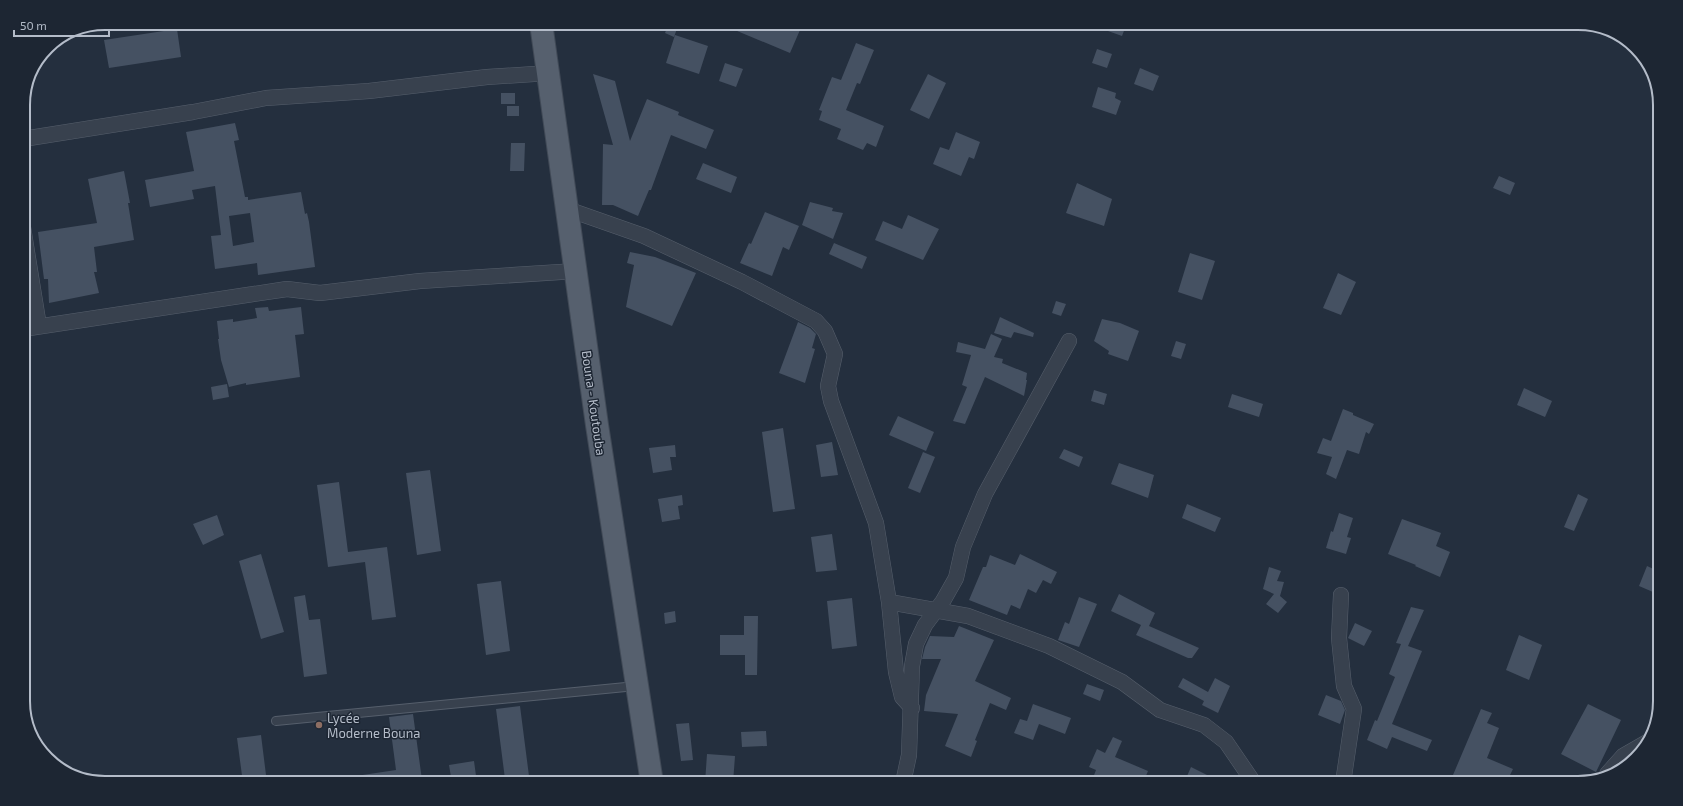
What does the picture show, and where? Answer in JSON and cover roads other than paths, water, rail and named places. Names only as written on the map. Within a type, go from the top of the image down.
[{"type":"main road","name":"Bouna - Koutouba","points":[[542,30],[597,425],[651,776]]},
{"type":"street","points":[[30,137],[193,112],[266,98],[335,92],[369,91],[487,77],[549,73]]},
{"type":"street","points":[[568,209],[644,236],[742,282],[816,322],[825,331],[835,354],[828,386],[831,401],[876,523],[889,602],[896,672],[902,697],[912,708]]},
{"type":"street","points":[[30,270],[39,326]]},
{"type":"street","points":[[30,328],[287,289],[320,293],[420,281],[576,271]]},
{"type":"street","points":[[904,776],[909,755],[912,708],[912,666],[916,644],[925,625],[937,610],[956,578],[963,547],[985,494],[1069,341]]},
{"type":"street","points":[[1340,596],[1339,638],[1344,686],[1354,709],[1344,776]]},
{"type":"street","points":[[889,602],[968,616],[1049,646],[1122,682],[1160,710],[1204,725],[1226,742],[1249,776]]},
{"type":"street","points":[[1613,767],[1623,756],[1636,749]]},
{"type":"lane","points":[[276,721],[637,686]]},
{"type":"place","name":"Lycée Moderne Bouna","points":[[319,725]]}]
